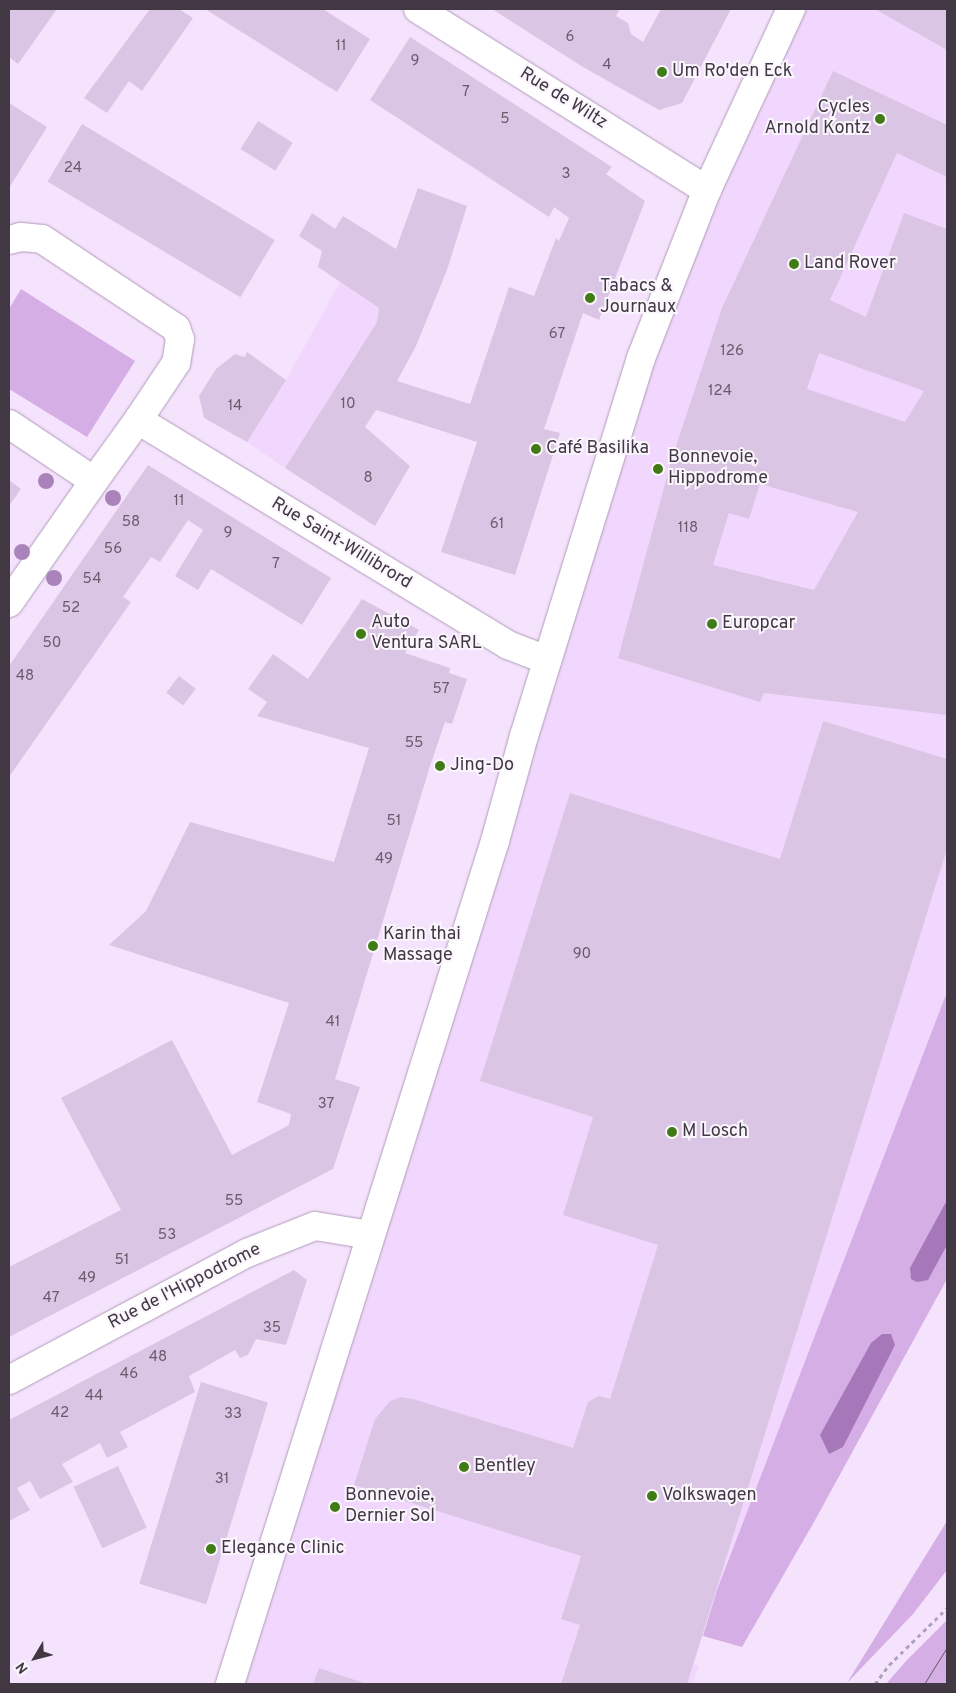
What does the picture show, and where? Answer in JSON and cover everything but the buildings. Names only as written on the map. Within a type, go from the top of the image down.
[{"type":"street","name":"Rue de Wiltz","points":[[418,9],[707,190]]},
{"type":"street","points":[[230,1684],[495,841],[548,660],[641,358],[707,190],[791,9]]},
{"type":"street","points":[[9,604],[176,363],[180,345],[176,328],[42,239],[13,245]]},
{"type":"street","name":"Rue Saint-Willibrord","points":[[138,420],[508,645],[548,660]]},
{"type":"street","points":[[9,424],[94,481]]},
{"type":"street","name":"Rue de l'Hippodrome","points":[[9,1380],[264,1246],[315,1226],[370,1236]]},
{"type":"path","points":[[875,1684],[889,1665],[947,1608]]},
{"type":"shaded area","points":[[791,9],[947,9],[947,992],[717,1590],[694,1664],[699,1666],[692,1684],[230,1684],[614,442]]},
{"type":"shaded area","points":[[340,282],[379,308],[377,322],[285,468],[247,442],[286,380]]},
{"type":"shaded area","points":[[21,289],[135,361],[87,437],[9,389],[9,309]]},
{"type":"shaded area","points":[[947,992],[947,1279],[814,1522],[742,1647],[703,1636],[717,1590]]},
{"type":"shaded area","points":[[947,1200],[947,1245],[928,1280],[917,1282],[911,1279],[910,1268]]},
{"type":"shaded area","points":[[882,1334],[891,1334],[895,1345],[843,1447],[829,1454],[820,1435],[871,1343]]},
{"type":"shaded area","points":[[947,1521],[947,1570],[913,1614],[847,1683]]},
{"type":"shaded area","points":[[947,1620],[947,1684],[886,1684],[907,1660]]},
{"type":"tram line","points":[[924,1684],[947,1647]]},
{"type":"place","name":"Um Ro'den Eck","points":[[662,72]]},
{"type":"place","name":"Cycles Arnold Kontz","points":[[880,119]]},
{"type":"place","name":"Land Rover","points":[[794,264]]},
{"type":"place","name":"Tabacs & Journaux","points":[[590,298]]},
{"type":"place","name":"Café Basilika","points":[[536,449]]},
{"type":"place","name":"Bonnevoie, Hippodrome","points":[[658,469]]},
{"type":"place","name":"Europcar","points":[[712,624]]},
{"type":"place","name":"Auto Ventura SARL","points":[[361,634]]},
{"type":"place","name":"Jing-Do","points":[[440,766]]},
{"type":"place","name":"Karin thai Massage","points":[[373,946]]},
{"type":"place","name":"M Losch","points":[[672,1132]]},
{"type":"place","name":"Bentley","points":[[464,1467]]},
{"type":"place","name":"Volkswagen","points":[[652,1496]]},
{"type":"place","name":"Bonnevoie, Dernier Sol","points":[[335,1507]]},
{"type":"place","name":"Elegance Clinic","points":[[211,1549]]}]
